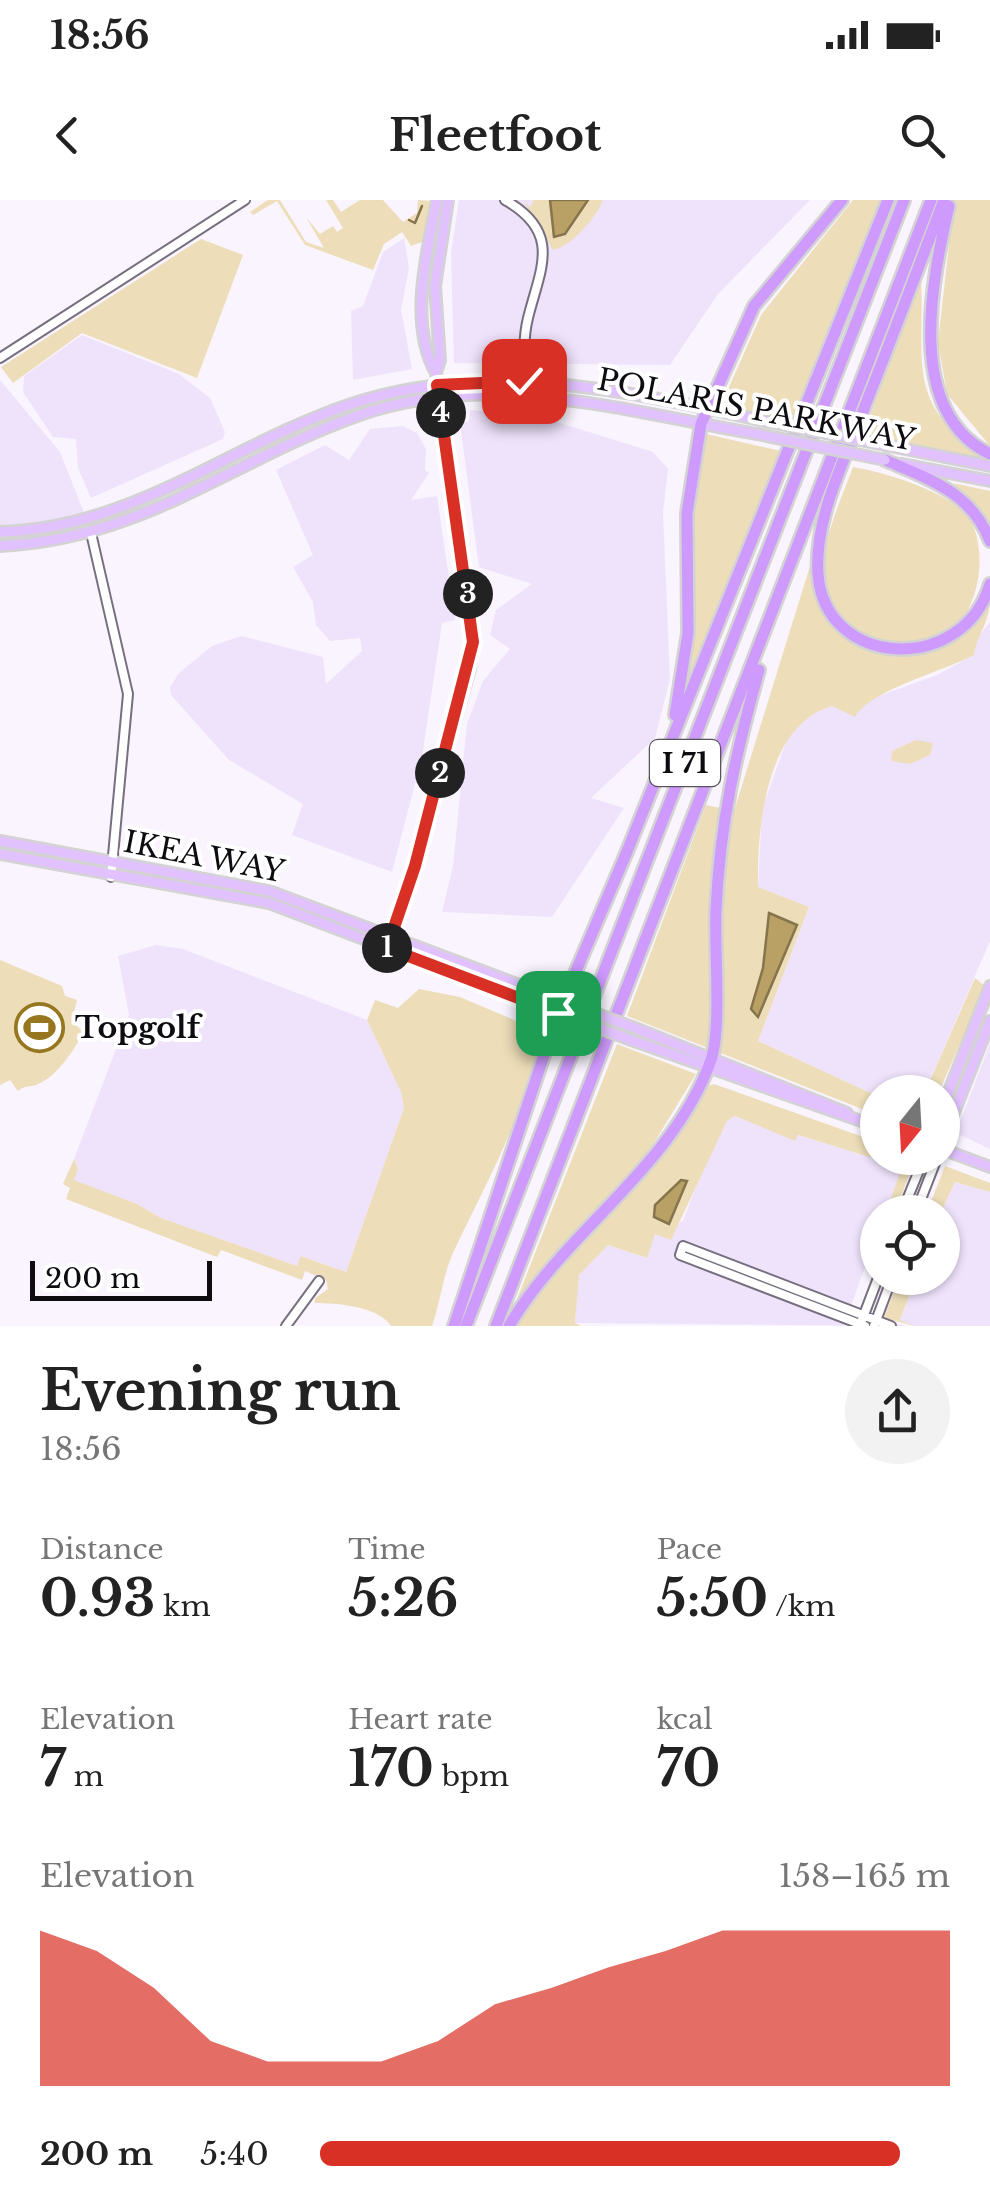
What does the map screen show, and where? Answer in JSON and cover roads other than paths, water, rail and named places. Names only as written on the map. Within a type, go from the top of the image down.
[{"type":"highway","points":[[662,764],[682,688],[688,633],[686,513],[701,424],[754,306],[842,200]]},
{"type":"highway","points":[[454,1326],[560,1007],[888,200]]},
{"type":"highway","name":"I 71","points":[[466,1326],[904,200]]},
{"type":"highway","name":"I 71","points":[[496,1326],[931,200]]},
{"type":"highway","points":[[947,200],[938,259],[934,366],[938,394],[968,440],[990,454]]},
{"type":"highway","points":[[947,200],[832,493],[818,576],[832,613],[848,630],[885,648],[902,650],[925,649],[963,629],[977,614],[990,584]]},
{"type":"highway","points":[[885,460],[956,494],[972,508],[990,541]]},
{"type":"highway","points":[[509,1326],[544,1274],[645,1165],[709,1063],[720,835],[728,781],[776,608]]},
{"type":"main road","points":[[436,200],[422,303],[428,360],[436,373]]},
{"type":"main road","points":[[387,948],[415,866],[473,642],[436,373],[440,360],[436,271],[448,200]]},
{"type":"main road","name":"POLARIS PARKWAY","points":[[0,532],[103,516],[147,499],[324,414],[376,397],[437,385],[524,381],[708,408],[990,466]]},
{"type":"main road","name":"POLARIS PARKWAY","points":[[0,546],[91,533],[160,510],[360,415],[438,398],[545,396],[990,481]]},
{"type":"main road","name":"IKEA WAY","points":[[0,842],[252,886],[392,936],[560,1007]]},
{"type":"main road","name":"IKEA WAY","points":[[0,854],[111,877],[249,897],[560,1007]]},
{"type":"main road","points":[[955,1075],[990,986]]},
{"type":"main road","points":[[560,1007],[635,1028],[709,1063]]},
{"type":"main road","points":[[560,1007],[630,1040],[709,1063],[860,1119]]},
{"type":"main road","points":[[960,1099],[990,1020]]},
{"type":"main road","points":[[960,1154],[990,1167]]},
{"type":"street","points":[[0,358],[244,200]]},
{"type":"street","points":[[505,200],[531,220],[545,254],[542,278],[526,328],[524,381]]},
{"type":"street","points":[[91,533],[128,694],[111,877]]},
{"type":"street","points":[[862,1323],[683,1246],[680,1255],[862,1323],[891,1326]]},
{"type":"street","points":[[286,1326],[319,1281]]},
{"type":"street","points":[[862,1323],[872,1295]]},
{"type":"street","points":[[875,1323],[886,1295]]},
{"type":"waterway","points":[[409,220],[415,223],[422,206]]},
{"type":"place","name":"Topgolf","points":[[40,1028]]}]
